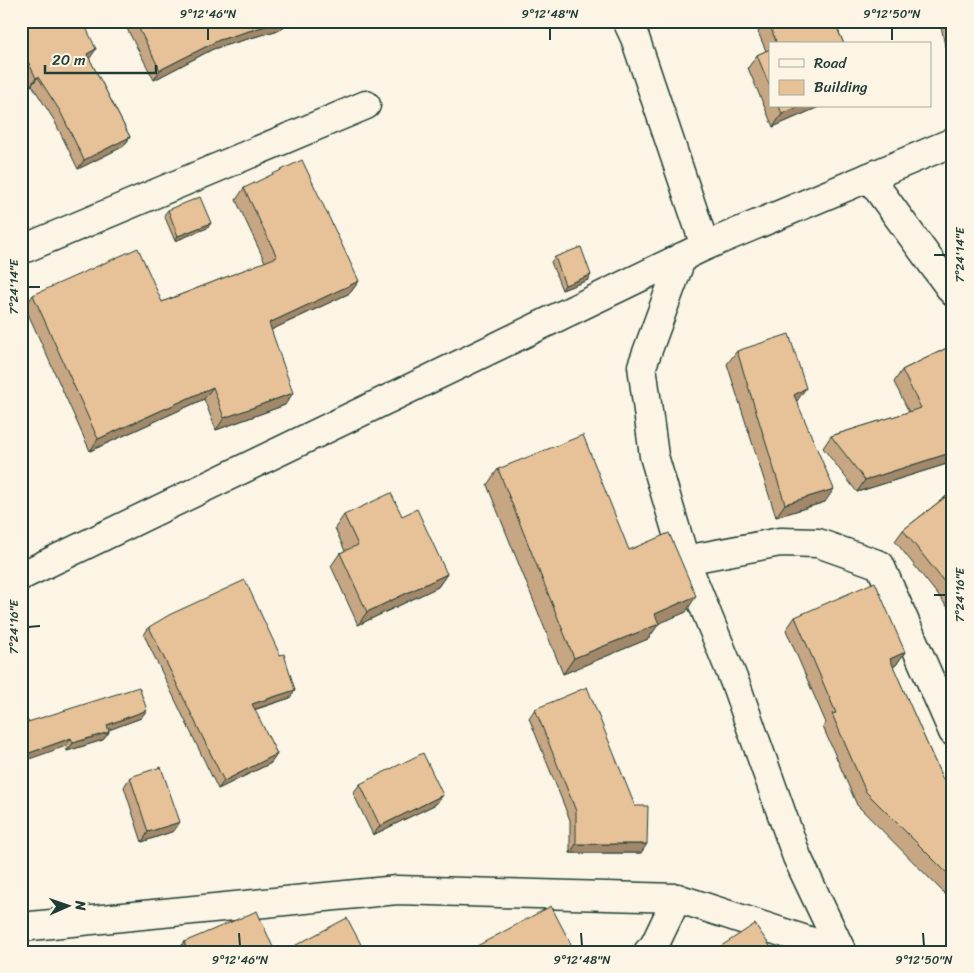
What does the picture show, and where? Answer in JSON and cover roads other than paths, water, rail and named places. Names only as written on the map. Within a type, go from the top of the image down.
[{"type":"street","points":[[627,21],[635,38],[694,251],[642,366],[654,456],[685,560],[737,688],[797,857],[841,951]]},
{"type":"street","points":[[21,250],[366,105]]},
{"type":"street","points":[[21,576],[694,251],[953,142]]},
{"type":"street","points":[[869,177],[953,292]]},
{"type":"street","points":[[685,560],[780,542],[818,543],[880,565],[953,732]]},
{"type":"street","points":[[21,927],[397,890],[677,898],[841,951]]},
{"type":"street","points":[[648,952],[654,946],[677,898]]}]
